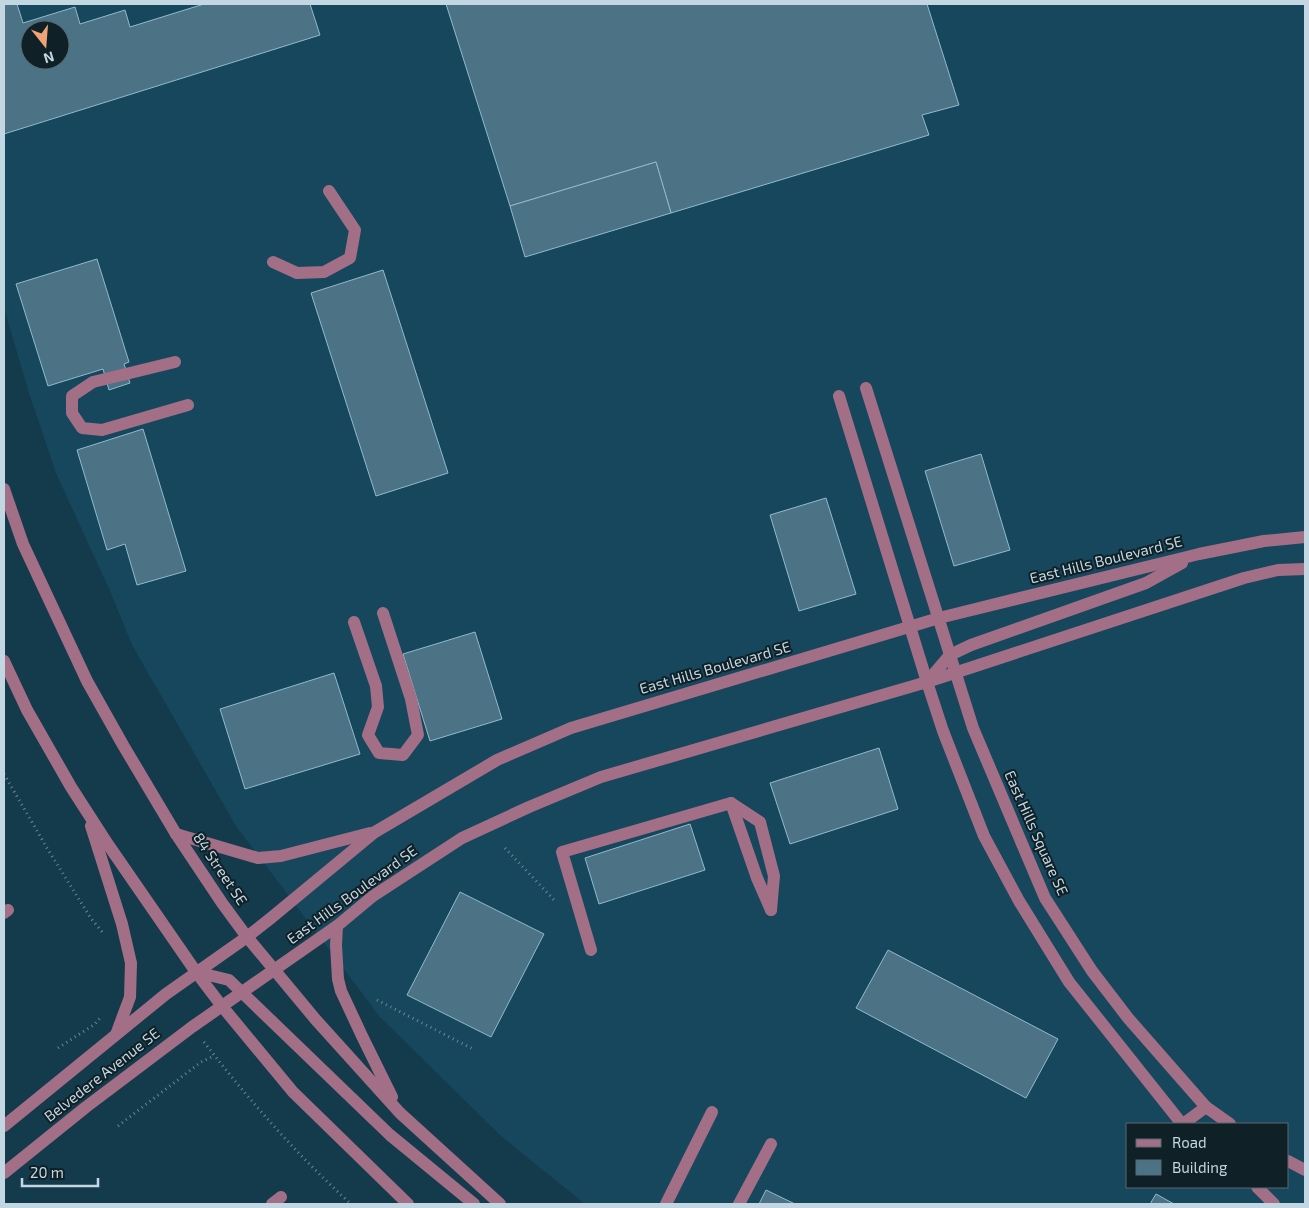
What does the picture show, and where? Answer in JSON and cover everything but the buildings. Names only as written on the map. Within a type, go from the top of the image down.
[{"type":"street","points":[[273,262],[297,273],[324,272],[350,258],[355,230],[329,192]]},
{"type":"street","points":[[175,362],[93,382],[72,396],[72,413],[82,428],[102,430],[188,405]]},
{"type":"street","name":"East Hills Square SE","points":[[866,388],[973,728],[1045,898],[1092,971],[1128,1018],[1206,1107],[1229,1123]]},
{"type":"street","points":[[839,396],[927,682],[943,730],[984,836],[1019,901],[1069,982],[1182,1123]]},
{"type":"street","name":"84 Street SE","points":[[4,489],[23,544],[87,681],[176,834],[222,904],[316,1020],[400,1113],[500,1204]]},
{"type":"street","name":"East Hills Boulevard SE","points":[[196,972],[247,937],[374,832],[497,760],[571,728],[939,618],[1199,554],[1264,541],[1305,537]]},
{"type":"street","points":[[927,682],[950,655],[971,645],[1146,582],[1199,554]]},
{"type":"street","name":"East Hills Boulevard SE","points":[[221,1006],[337,926],[373,896],[462,838],[529,806],[601,777],[927,682],[1244,578],[1278,570],[1305,569]]},
{"type":"street","points":[[354,622],[376,686],[378,707],[368,735],[379,753],[403,755],[418,735],[411,699],[384,613]]},
{"type":"street","points":[[4,661],[27,710],[71,787],[107,843],[221,1006],[293,1092],[408,1204]]},
{"type":"street","points":[[591,950],[562,852],[731,803],[760,822],[774,876],[771,910],[757,878],[731,803]]},
{"type":"street","points":[[86,809],[122,924],[131,963],[130,997],[117,1034]]},
{"type":"street","points":[[176,834],[258,858],[281,856],[374,832]]},
{"type":"street","points":[[337,926],[338,979],[341,991],[400,1113]]},
{"type":"street","points":[[196,972],[229,980],[390,1135],[474,1204]]},
{"type":"street","name":"Belvedere Avenue SE","points":[[4,1126],[166,994],[196,972]]},
{"type":"street","name":"Belvedere Avenue SE","points":[[4,1173],[86,1106],[221,1006]]},
{"type":"street","points":[[1184,1123],[1206,1107]]},
{"type":"street","points":[[666,1204],[712,1112]]},
{"type":"street","points":[[739,1204],[771,1144]]},
{"type":"street","points":[[1289,1162],[1305,1170]]},
{"type":"street","points":[[1258,1188],[1274,1204]]},
{"type":"path","points":[[4,774],[90,917],[105,935]]},
{"type":"path","points":[[505,848],[556,902]]},
{"type":"path","points":[[376,1000],[475,1050]]},
{"type":"path","points":[[58,1048],[95,1024],[104,1014]]},
{"type":"path","points":[[118,1126],[201,1062],[214,1056],[270,1122],[328,1183],[351,1204]]},
{"type":"shaded area","points":[[4,4],[1305,4],[1305,1204],[585,1204],[501,1136],[380,1017],[236,826],[132,645],[110,591],[56,473],[29,393],[4,308]]}]
